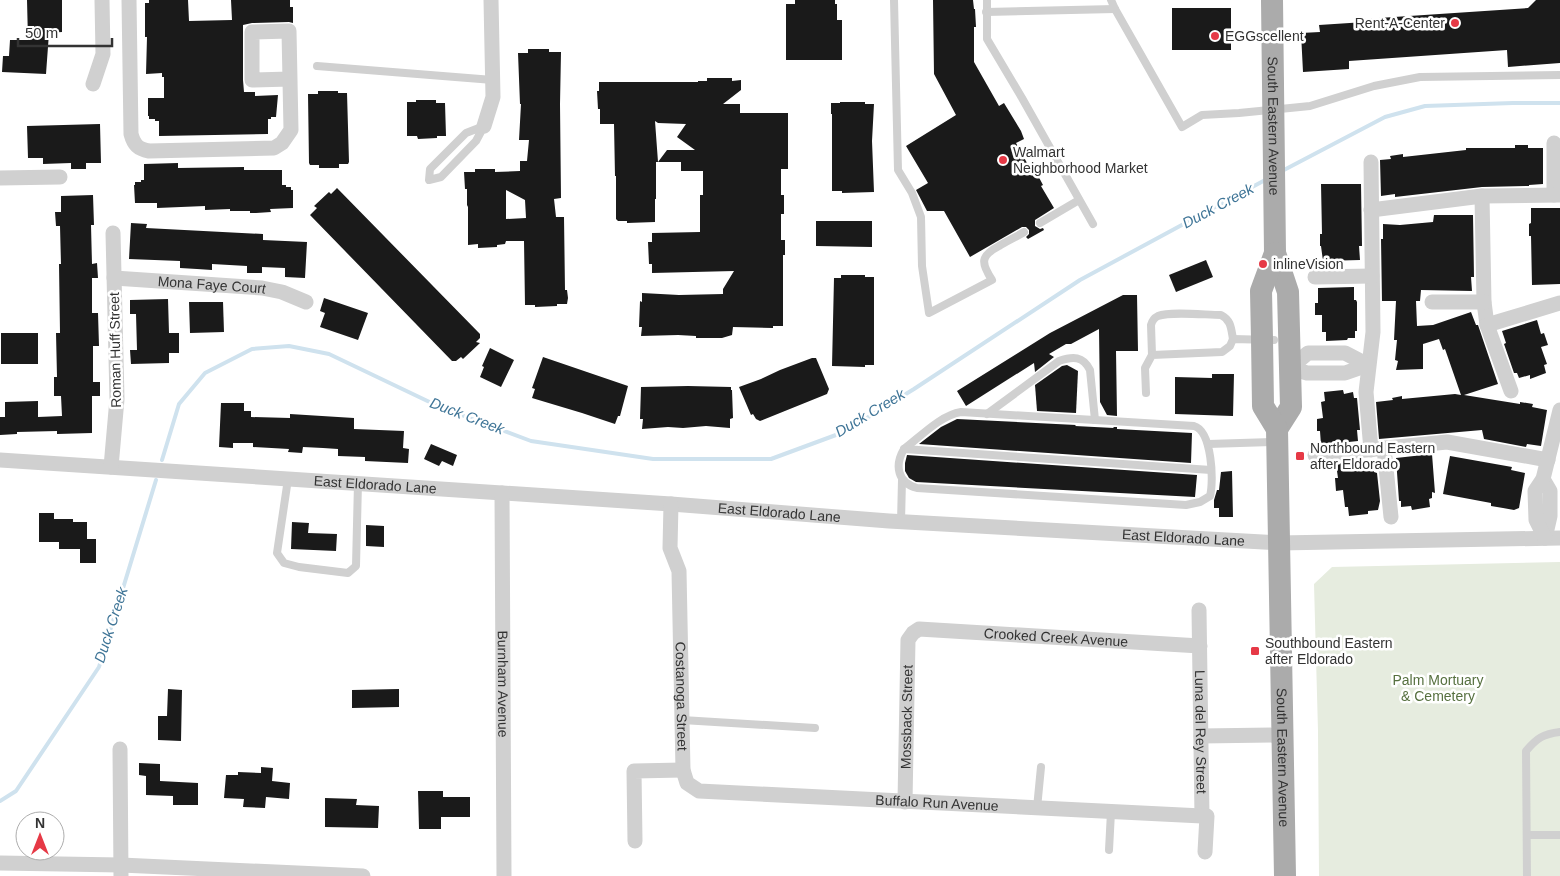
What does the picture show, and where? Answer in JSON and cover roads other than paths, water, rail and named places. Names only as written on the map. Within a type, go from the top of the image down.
[{"type":"main road","name":"South Eastern Avenue","points":[[1272,0],[1275,253],[1288,292],[1291,407],[1277,436]]},
{"type":"main road","name":"South Eastern Avenue","points":[[1275,253],[1261,291],[1268,339],[1263,406],[1277,436],[1285,876]]},
{"type":"main road","points":[[1268,339],[1275,366],[1278,368],[1290,368]]},
{"type":"street","points":[[93,84],[103,54],[102,0]]},
{"type":"street","points":[[129,0],[131,134],[139,149],[149,151],[274,148],[282,143],[291,130],[290,78]]},
{"type":"street","points":[[484,126],[493,97],[491,0]]},
{"type":"street","points":[[1371,210],[1482,196],[1557,195],[1554,143]]},
{"type":"street","points":[[1370,162],[1373,332],[1366,392],[1391,517]]},
{"type":"street","points":[[0,178],[60,177]]},
{"type":"street","points":[[1482,196],[1484,302],[1487,325],[1511,391]]},
{"type":"street","name":"Roman Huff Street","points":[[111,467],[117,399],[113,233]]},
{"type":"street","points":[[1316,277],[1372,276]]},
{"type":"street","name":"Mona Faye Court","points":[[114,278],[262,288],[282,292],[306,302]]},
{"type":"street","points":[[1432,302],[1484,302]]},
{"type":"street","points":[[1487,325],[1560,303]]},
{"type":"street","points":[[1290,368],[1307,373],[1345,373],[1368,365]]},
{"type":"street","points":[[1552,538],[1550,491],[1543,479],[1553,452],[1560,410]]},
{"type":"street","points":[[1315,455],[1447,442],[1553,452]]},
{"type":"street","name":"East Eldorado Lane","points":[[0,460],[671,504],[901,522],[1279,543],[1552,538]]},
{"type":"street","name":"Burnham Avenue","points":[[502,493],[504,876]]},
{"type":"street","name":"Costanoga Street","points":[[635,841],[634,771],[683,770],[679,571],[670,548],[671,504]]},
{"type":"street","name":"Luna del Rey Street","points":[[1199,610],[1202,816],[1207,816],[1205,852]]},
{"type":"street","name":"Crooked Creek Avenue","points":[[913,633],[919,629],[1200,646]]},
{"type":"street","name":"Mossback Street","points":[[904,802],[908,640],[913,633]]},
{"type":"street","points":[[1201,736],[1282,735]]},
{"type":"street","points":[[120,749],[121,871]]},
{"type":"street","name":"Buffalo Run Avenue","points":[[683,770],[686,783],[699,792],[1202,816]]},
{"type":"street","points":[[0,863],[121,871],[363,876]]},
{"type":"lane","points":[[894,0],[898,170],[912,193],[921,216],[922,266],[930,313],[992,280],[985,269],[984,260],[988,252],[1024,232]]},
{"type":"lane","points":[[987,0],[987,39],[1092,224]]},
{"type":"lane","points":[[1111,0],[1182,127],[1202,115],[1310,106],[1374,86],[1420,77],[1560,74]]},
{"type":"lane","points":[[986,12],[1115,9]]},
{"type":"lane","points":[[317,66],[493,80]]},
{"type":"lane","points":[[484,126],[476,141],[440,177],[429,180],[430,169],[466,133],[484,126]]},
{"type":"lane","points":[[1040,223],[1079,200]]},
{"type":"lane","points":[[1146,393],[1145,368],[1152,355],[1152,320],[1157,316],[1167,314],[1221,315],[1230,324],[1233,339],[1230,346],[1222,352],[1152,355]]},
{"type":"lane","points":[[1233,339],[1268,339]]},
{"type":"lane","points":[[987,414],[1059,361],[1068,357],[1079,358],[1086,362],[1090,370],[1095,420]]},
{"type":"lane","points":[[901,522],[902,480],[899,471],[900,456],[904,449],[952,413],[1194,426],[1199,428],[1205,435],[1208,444],[1212,487],[1210,496],[1200,502],[1186,505],[918,488],[908,485],[902,480]]},
{"type":"lane","points":[[1208,444],[1277,436]]},
{"type":"lane","points":[[904,449],[1211,470]]},
{"type":"lane","points":[[288,479],[277,554],[284,563],[299,567],[348,573],[356,566],[358,483]]},
{"type":"lane","points":[[682,720],[814,728]]},
{"type":"lane","points":[[1527,876],[1526,751],[1533,742],[1544,735],[1560,732]]},
{"type":"lane","points":[[1037,808],[1041,767]]},
{"type":"lane","points":[[1108,850],[1111,812]]},
{"type":"lane","points":[[1527,835],[1560,835]]},
{"type":"waterway","name":"Duck Creek","points":[[1282,171],[1385,117],[1425,106],[1560,103]]},
{"type":"waterway","name":"Duck Creek","points":[[162,460],[179,404],[205,373],[252,349],[289,346],[329,354],[440,407],[531,441],[653,459],[771,459],[844,432],[914,389],[1080,280],[1267,179]]},
{"type":"waterway","name":"Duck Creek","points":[[0,801],[16,791],[99,667],[156,480]]},
{"type":"place","name":"Rent-A-Center","points":[[1455,23]]},
{"type":"place","name":"EGGscellent","points":[[1215,36]]},
{"type":"place","name":"Walmart Neighborhood Market","points":[[1003,160]]},
{"type":"place","name":"inlineVision","points":[[1263,264]]},
{"type":"place","name":"Northbound Eastern after Eldorado","points":[[1300,456]]},
{"type":"place","name":"Southbound Eastern after Eldorado","points":[[1255,651]]},
{"type":"park label","name":"Palm Mortuary & Cemetery","points":[[1438,688]]}]
